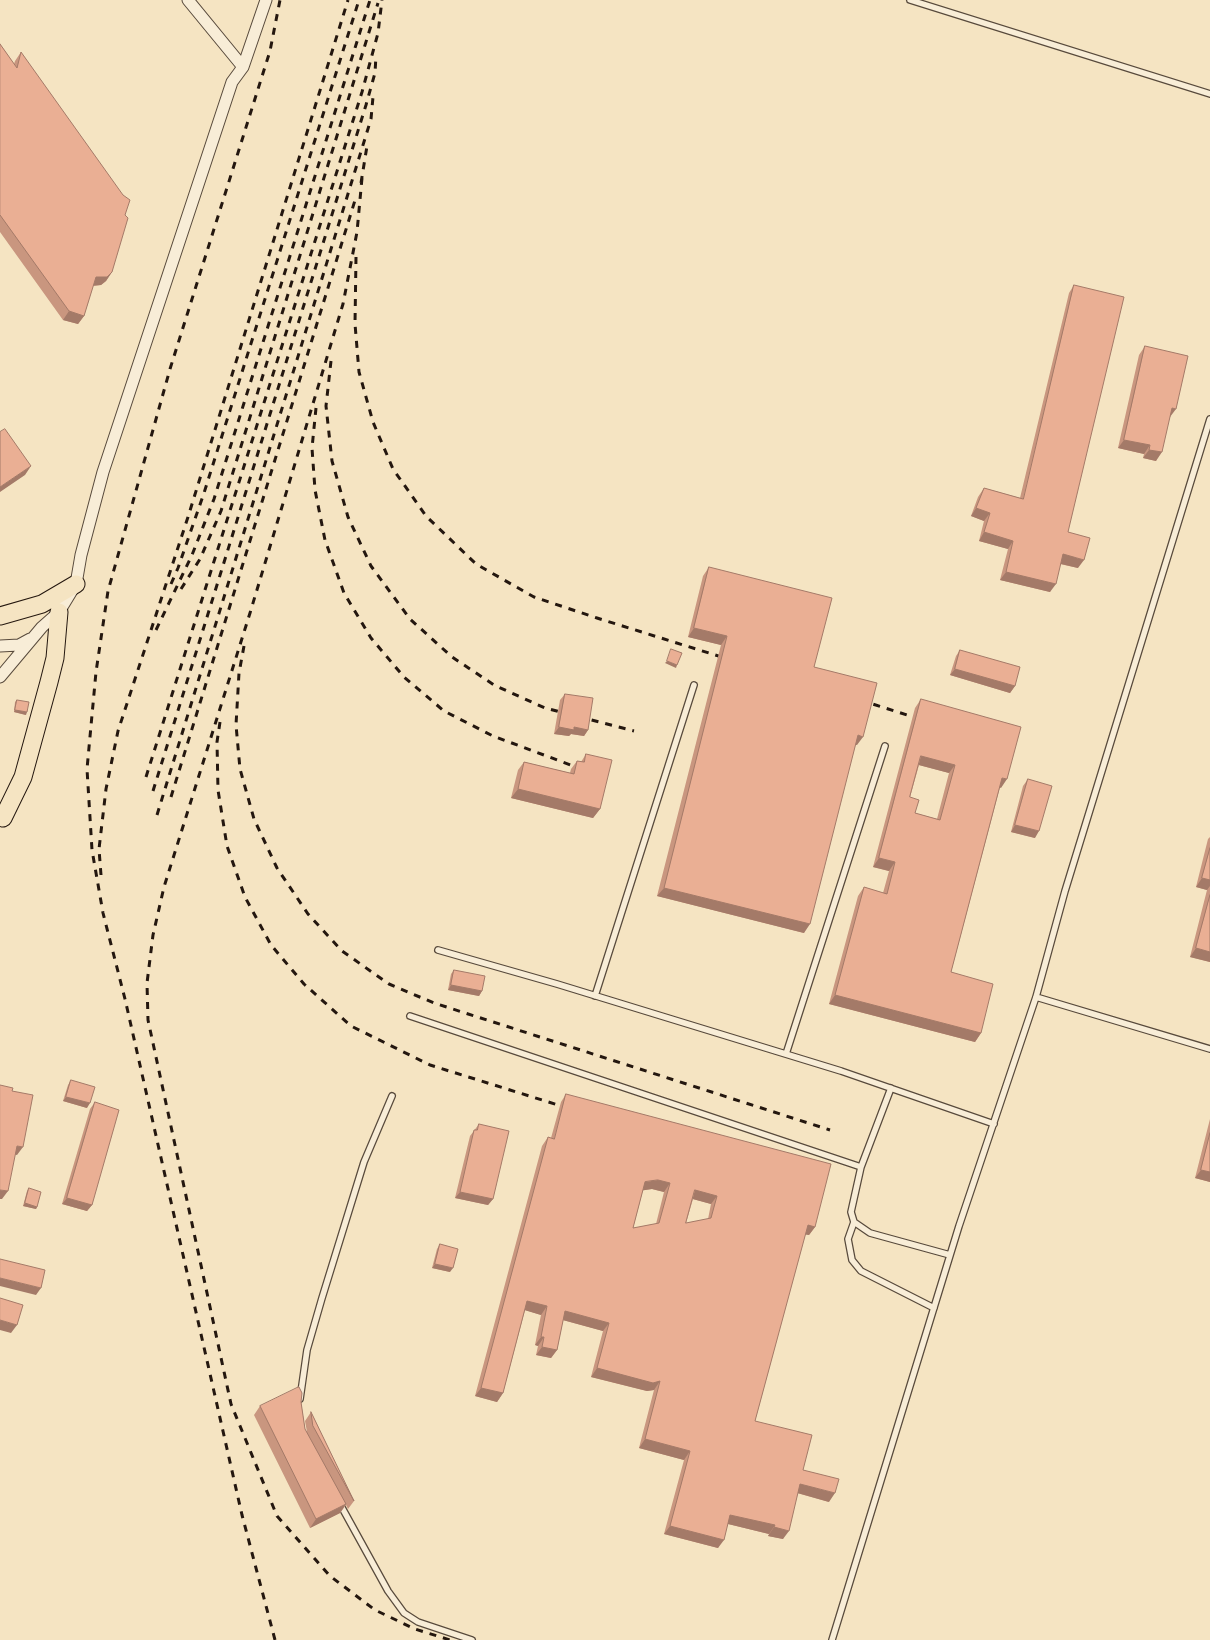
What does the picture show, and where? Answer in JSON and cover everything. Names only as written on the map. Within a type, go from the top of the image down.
[{"type":"main road","points":[[0,616],[42,604],[76,584]]},
{"type":"main road","points":[[2,824],[22,777],[49,682],[55,658],[58,612]]},
{"type":"main road","points":[[0,799],[2,824]]},
{"type":"street","points":[[188,0],[242,67]]},
{"type":"street","points":[[0,677],[32,638],[58,612],[76,584],[81,555],[103,472],[232,82],[242,67],[266,0]]},
{"type":"street","points":[[0,646],[19,645],[32,638]]},
{"type":"lane","points":[[910,0],[1210,94]]},
{"type":"lane","points":[[832,1640],[950,1255],[1036,997],[1068,884],[1210,419]]},
{"type":"lane","points":[[595,996],[694,685]]},
{"type":"lane","points":[[786,1054],[885,746]]},
{"type":"lane","points":[[438,950],[786,1054],[891,1088],[994,1124]]},
{"type":"lane","points":[[1036,997],[1210,1048]]},
{"type":"lane","points":[[410,1016],[861,1167]]},
{"type":"lane","points":[[891,1088],[861,1167],[850,1212],[854,1222],[870,1233],[950,1255]]},
{"type":"lane","points":[[300,1402],[307,1350],[322,1298],[364,1162],[392,1096]]},
{"type":"lane","points":[[854,1222],[848,1239],[852,1260],[861,1272],[934,1308]]},
{"type":"lane","points":[[336,1497],[388,1591],[404,1613],[418,1622],[472,1640]]},
{"type":"building","points":[[0,44],[17,68],[21,52],[123,195],[130,200],[125,215],[128,218],[112,272],[107,277],[96,277],[84,316],[69,311],[0,215]]},
{"type":"building","points":[[1074,285],[1124,297],[1068,532],[1090,538],[1084,560],[1063,554],[1056,584],[1006,572],[1013,541],[984,532],[990,513],[976,508],[984,488],[1023,499]]},
{"type":"building","points":[[1145,346],[1188,356],[1176,409],[1172,408],[1162,452],[1149,450],[1150,445],[1124,440]]},
{"type":"building","points":[[5,429],[31,466],[0,487],[0,432]]},
{"type":"building","points":[[709,567],[832,598],[814,667],[877,683],[863,737],[858,735],[810,924],[664,888],[727,636],[694,628]]},
{"type":"building","points":[[671,649],[682,653],[677,665],[667,661]]},
{"type":"building","points":[[960,650],[1020,667],[1015,686],[955,669]]},
{"type":"building","points":[[565,694],[593,698],[588,730],[574,727],[574,730],[559,727]]},
{"type":"building","points":[[921,699],[1021,727],[1007,779],[1002,778],[951,972],[993,984],[981,1033],[835,995],[864,887],[887,894],[895,862],[879,858]],"holes":[[[921,756],[955,765],[940,820],[915,813],[919,800],[910,797]]]},
{"type":"building","points":[[17,700],[29,702],[27,712],[15,710]]},
{"type":"building","points":[[586,754],[612,760],[600,809],[518,789],[524,762],[574,774],[577,761],[584,762]]},
{"type":"building","points":[[1028,779],[1052,786],[1039,831],[1015,825]]},
{"type":"building","points":[[1210,848],[1210,880],[1202,878]]},
{"type":"building","points":[[1210,895],[1210,952],[1196,948]]},
{"type":"building","points":[[454,970],[485,976],[482,991],[451,985]]},
{"type":"building","points":[[71,1080],[95,1087],[90,1103],[66,1097]]},
{"type":"building","points":[[0,1085],[13,1088],[12,1091],[33,1095],[23,1147],[17,1146],[8,1191],[0,1190]]},
{"type":"building","points":[[566,1094],[831,1164],[815,1227],[808,1225],[755,1421],[812,1435],[803,1470],[839,1479],[835,1493],[800,1484],[789,1531],[774,1527],[775,1525],[730,1515],[724,1540],[670,1526],[690,1451],[645,1439],[660,1381],[653,1383],[597,1368],[609,1323],[565,1311],[557,1350],[542,1347],[544,1337],[541,1337],[547,1306],[527,1301],[503,1393],[481,1388],[548,1137],[554,1139]],"holes":[[[658,1180],[670,1183],[659,1223],[633,1228],[645,1182]],[[695,1190],[717,1196],[711,1218],[686,1223]]]},
{"type":"building","points":[[95,1102],[119,1110],[92,1205],[67,1198]]},
{"type":"building","points":[[479,1124],[509,1131],[493,1199],[460,1192],[474,1130],[477,1130]]},
{"type":"building","points":[[1210,1133],[1210,1172],[1201,1170]]},
{"type":"building","points":[[29,1188],[41,1192],[37,1207],[25,1203]]},
{"type":"building","points":[[440,1244],[458,1249],[453,1268],[435,1264]]},
{"type":"building","points":[[0,1259],[45,1270],[41,1288],[0,1278]]},
{"type":"building","points":[[0,1298],[23,1305],[17,1325],[0,1320]]},
{"type":"building","points":[[299,1387],[302,1393],[301,1402],[305,1429],[346,1504],[316,1519],[260,1406]]},
{"type":"building","points":[[311,1412],[354,1501],[313,1426]]},
{"type":"railway","points":[[275,1640],[242,1515],[125,999],[103,913],[92,850],[87,769],[96,672],[108,591],[170,369],[270,51],[280,0]]},
{"type":"railway","points":[[101,875],[99,849],[106,789],[118,731],[188,517],[348,0]]},
{"type":"railway","points":[[171,584],[204,493],[359,0]]},
{"type":"railway","points":[[156,630],[192,555],[214,499],[370,0]]},
{"type":"railway","points":[[146,777],[362,92],[378,33],[382,0]]},
{"type":"railway","points":[[181,589],[200,559],[221,511],[378,3]]},
{"type":"railway","points":[[153,791],[366,105],[375,73],[376,55]]},
{"type":"railway","points":[[157,815],[371,119],[373,97]]},
{"type":"railway","points":[[361,183],[367,146]]},
{"type":"railway","points":[[362,178],[357,232],[343,304],[250,613],[164,887],[153,935],[147,983],[148,1020],[231,1404],[277,1516],[330,1576],[375,1610],[415,1629],[450,1640]]},
{"type":"railway","points":[[171,797],[356,197]]},
{"type":"railway","points":[[356,257],[355,324],[359,372],[373,422],[393,469],[426,516],[476,564],[534,597],[728,659]]},
{"type":"railway","points":[[331,361],[326,406],[332,461],[348,517],[371,566],[410,619],[452,657],[494,685],[545,708],[634,731]]},
{"type":"railway","points":[[316,408],[312,448],[315,490],[325,540],[344,593],[371,638],[404,677],[444,711],[493,736],[584,770]]},
{"type":"railway","points":[[244,646],[239,673],[236,725],[240,769],[254,819],[277,868],[308,914],[342,951],[389,984],[434,1003],[830,1130]]},
{"type":"railway","points":[[860,700],[923,720]]},
{"type":"railway","points":[[220,722],[217,742],[218,790],[227,846],[245,897],[271,945],[304,984],[351,1026],[430,1065],[571,1109]]}]
